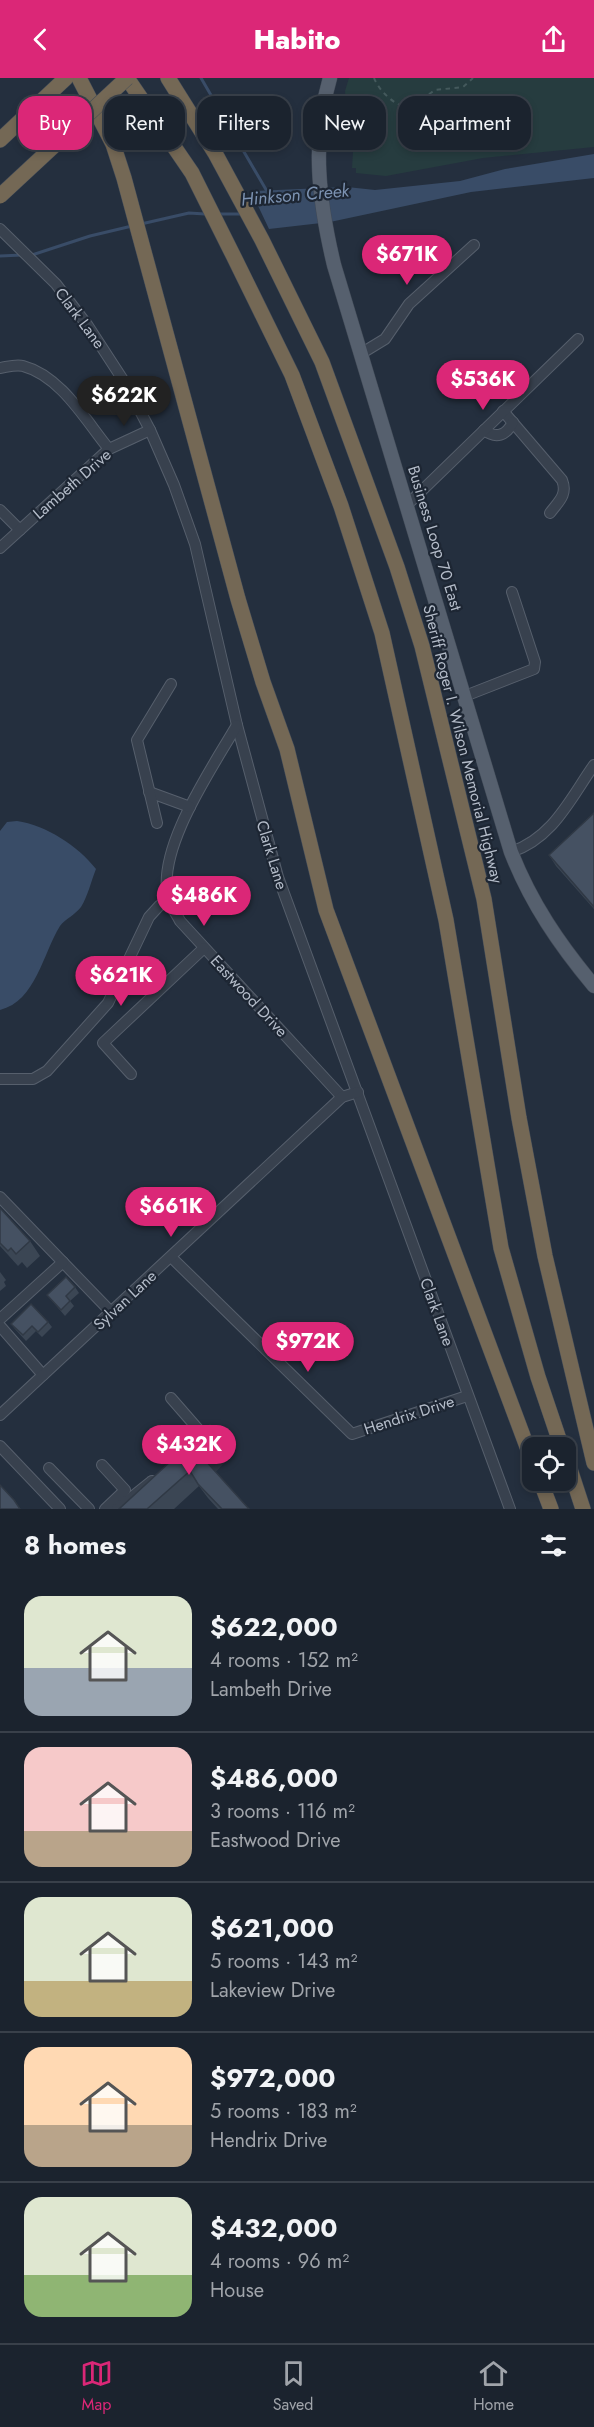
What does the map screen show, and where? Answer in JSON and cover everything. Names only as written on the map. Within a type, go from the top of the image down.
[{"type":"highway","points":[[0,140],[66,78]]},
{"type":"highway","points":[[79,78],[113,144],[124,178],[144,259],[241,609],[287,749],[326,910],[523,1437]]},
{"type":"highway","points":[[0,196],[127,78],[192,173],[292,375],[341,506],[382,633],[446,920],[501,1248],[538,1377],[558,1437]]},
{"type":"highway","name":"Sheriff Roger I. Wilson Memorial Highway","points":[[168,78],[215,153],[262,240],[322,362],[397,567],[422,646],[484,899],[519,1118],[545,1256],[594,1463]]},
{"type":"highway","points":[[576,1488],[583,1509]]},
{"type":"highway","points":[[544,1491],[551,1509]]},
{"type":"main road","name":"Business Loop 70 East","points":[[330,78],[324,99],[317,164],[322,208],[334,265],[408,504],[511,852],[533,902],[551,933],[594,986]]},
{"type":"street","name":"Clark Lane","points":[[0,229],[56,284],[111,360],[150,430],[174,485],[195,544],[237,725],[278,877],[510,1509]]},
{"type":"street","points":[[362,353],[385,339],[410,304],[474,245]]},
{"type":"street","points":[[408,504],[578,339]]},
{"type":"street","points":[[0,368],[21,365],[42,373],[61,390],[109,449]]},
{"type":"street","points":[[503,411],[546,459],[565,488],[564,495],[550,513]]},
{"type":"street","points":[[484,430],[492,436],[498,436],[510,428],[513,422]]},
{"type":"street","name":"Lambeth Drive","points":[[0,548],[109,449],[150,430]]},
{"type":"street","points":[[0,510],[20,530]]},
{"type":"street","points":[[465,696],[534,669],[535,662],[512,592]]},
{"type":"street","points":[[156,823],[137,740],[171,684]]},
{"type":"street","points":[[0,1079],[33,1079],[47,1071],[108,1003],[149,917],[169,900],[168,878],[171,848],[190,807],[237,725]]},
{"type":"street","points":[[511,852],[530,846],[544,835],[594,765]]},
{"type":"street","points":[[149,792],[190,807]]},
{"type":"street","name":"Eastwood Drive","points":[[169,900],[180,921],[342,1097]]},
{"type":"street","points":[[131,1074],[103,1043],[204,948]]},
{"type":"street","name":"Sylvan Lane","points":[[0,1415],[342,1097],[358,1092]]},
{"type":"street","points":[[0,1197],[111,1312]]},
{"type":"street","name":"Hendrix Drive","points":[[171,1257],[352,1434],[468,1396]]},
{"type":"street","points":[[0,1319],[63,1262]]},
{"type":"street","points":[[0,1326],[43,1375]]},
{"type":"street","points":[[171,1398],[199,1432],[183,1452]]},
{"type":"street","points":[[0,1446],[60,1509]]},
{"type":"street","points":[[102,1466],[128,1493]]},
{"type":"street","points":[[49,1468],[89,1509]]},
{"type":"street","points":[[105,1509],[157,1475]]},
{"type":"street","points":[[117,1509],[128,1493]]},
{"type":"path","points":[[374,78],[380,88],[398,105],[409,108],[435,90],[462,87],[472,78]]},
{"type":"green space","points":[[349,78],[594,78],[594,147],[483,158],[386,176],[356,173],[356,168],[352,168],[353,150],[386,150],[386,96],[345,96]]},
{"type":"water","points":[[594,154],[594,178],[471,192],[330,222],[269,229],[251,191],[347,187],[375,190],[460,181],[505,169]]},
{"type":"water","points":[[17,821],[39,827],[61,838],[80,852],[96,869],[83,903],[79,910],[60,926],[30,987],[12,1005],[0,1010],[0,831],[7,822]]},
{"type":"building","points":[[594,813],[594,907],[549,855]]},
{"type":"building","points":[[0,1208],[30,1241],[16,1254],[11,1248],[8,1251],[0,1243]]},
{"type":"building","points":[[66,1277],[75,1287],[66,1296],[70,1301],[61,1310],[47,1295]]},
{"type":"building","points":[[31,1304],[48,1322],[38,1332],[32,1326],[23,1335],[11,1324]]},
{"type":"building","points":[[210,1425],[223,1438],[204,1459],[249,1509],[222,1509],[198,1484],[190,1471],[147,1509],[119,1509]]},
{"type":"building","points":[[0,1485],[14,1500],[20,1509],[0,1509]]},
{"type":"waterway","points":[[201,78],[268,193]]},
{"type":"waterway","name":"Hinkson Creek","points":[[141,224],[189,213],[205,214]]},
{"type":"waterway","name":"Hinkson Creek","points":[[218,214],[241,214]]},
{"type":"waterway","name":"Hinkson Creek","points":[[32,255],[90,236],[132,226]]},
{"type":"waterway","name":"Hinkson Creek","points":[[0,256],[22,255]]}]
